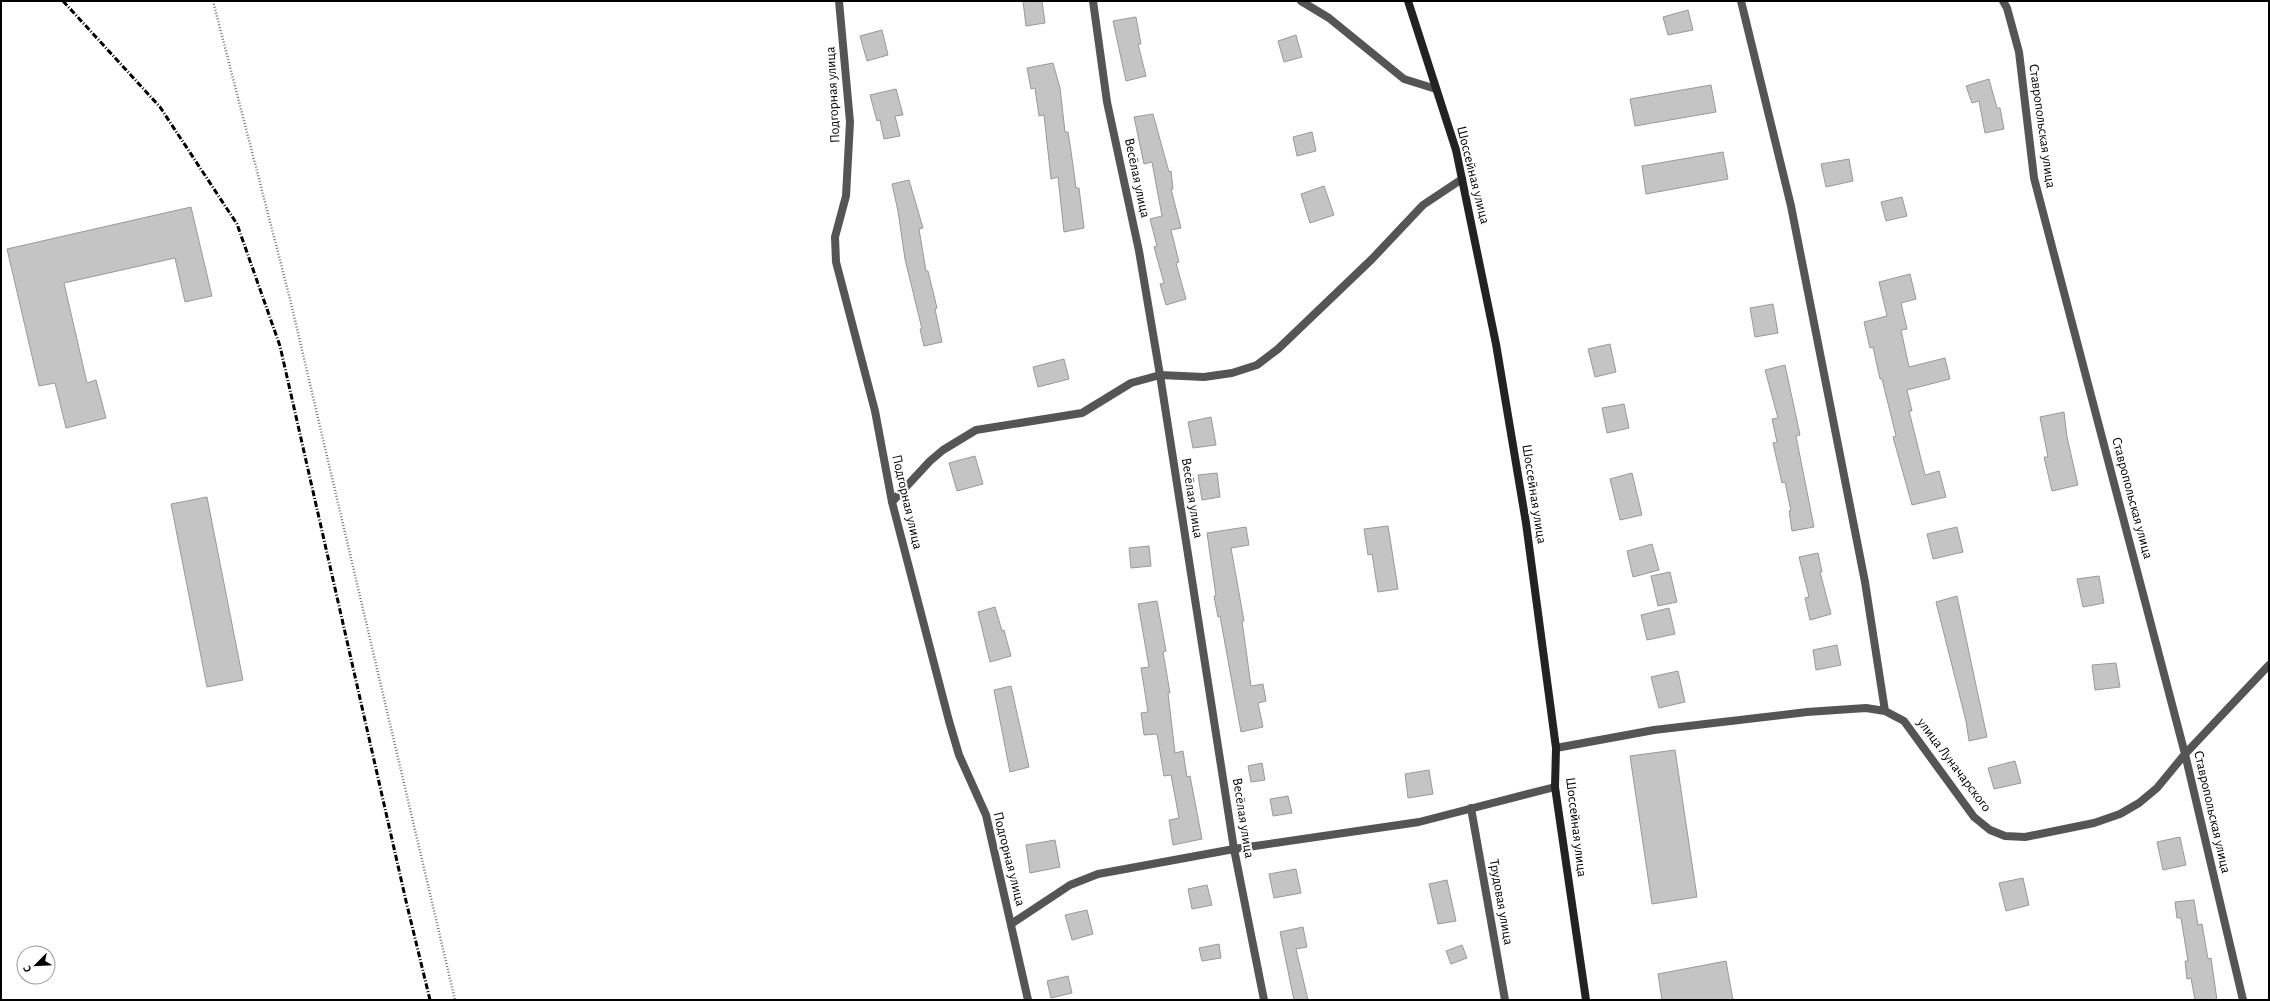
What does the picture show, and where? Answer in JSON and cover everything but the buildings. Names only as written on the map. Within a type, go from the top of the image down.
[{"type":"main road","name":"Шоссейная улица","points":[[1408,1],[1456,150],[1496,344],[1526,522],[1556,748],[1555,787],[1586,1000]]},
{"type":"street","name":"Подгорная улица","points":[[839,1],[850,122],[846,196],[835,237],[836,262],[875,411],[892,502],[949,721],[964,767],[986,815],[1012,924],[1028,1000]]},
{"type":"street","name":"Весёлая улица","points":[[1093,1],[1107,102],[1139,251],[1160,375],[1234,849],[1264,1000]]},
{"type":"street","points":[[1301,1],[1329,18],[1404,79],[1436,90]]},
{"type":"street","points":[[1741,1],[1792,214],[1865,582],[1885,711]]},
{"type":"street","name":"Ставропольская улица","points":[[2003,1],[2007,8],[2019,52],[2034,178],[2185,754],[2244,1000]]},
{"type":"street","points":[[892,502],[930,461],[943,450],[976,430],[1082,413],[1131,383],[1160,375],[1204,378],[1232,374],[1257,365],[1278,349],[1372,259],[1423,205],[1462,179]]},
{"type":"street","name":"улица Луначарского","points":[[1556,748],[1654,730],[1807,712],[1866,708],[1885,711],[1904,721],[1974,817],[1990,830],[2005,836],[2025,836],[2094,823],[2120,814],[2140,803],[2158,788],[2185,754],[2269,665]]},
{"type":"street","points":[[1012,924],[1070,885],[1098,874],[1234,849],[1419,822],[1555,787]]},
{"type":"street","name":"Трудовая улица","points":[[1471,808],[1505,1000]]},
{"type":"path","points":[[213,1],[290,299],[455,1000]]},
{"type":"railway","points":[[63,1],[160,107],[237,224],[280,346],[406,901],[430,1000]]}]
